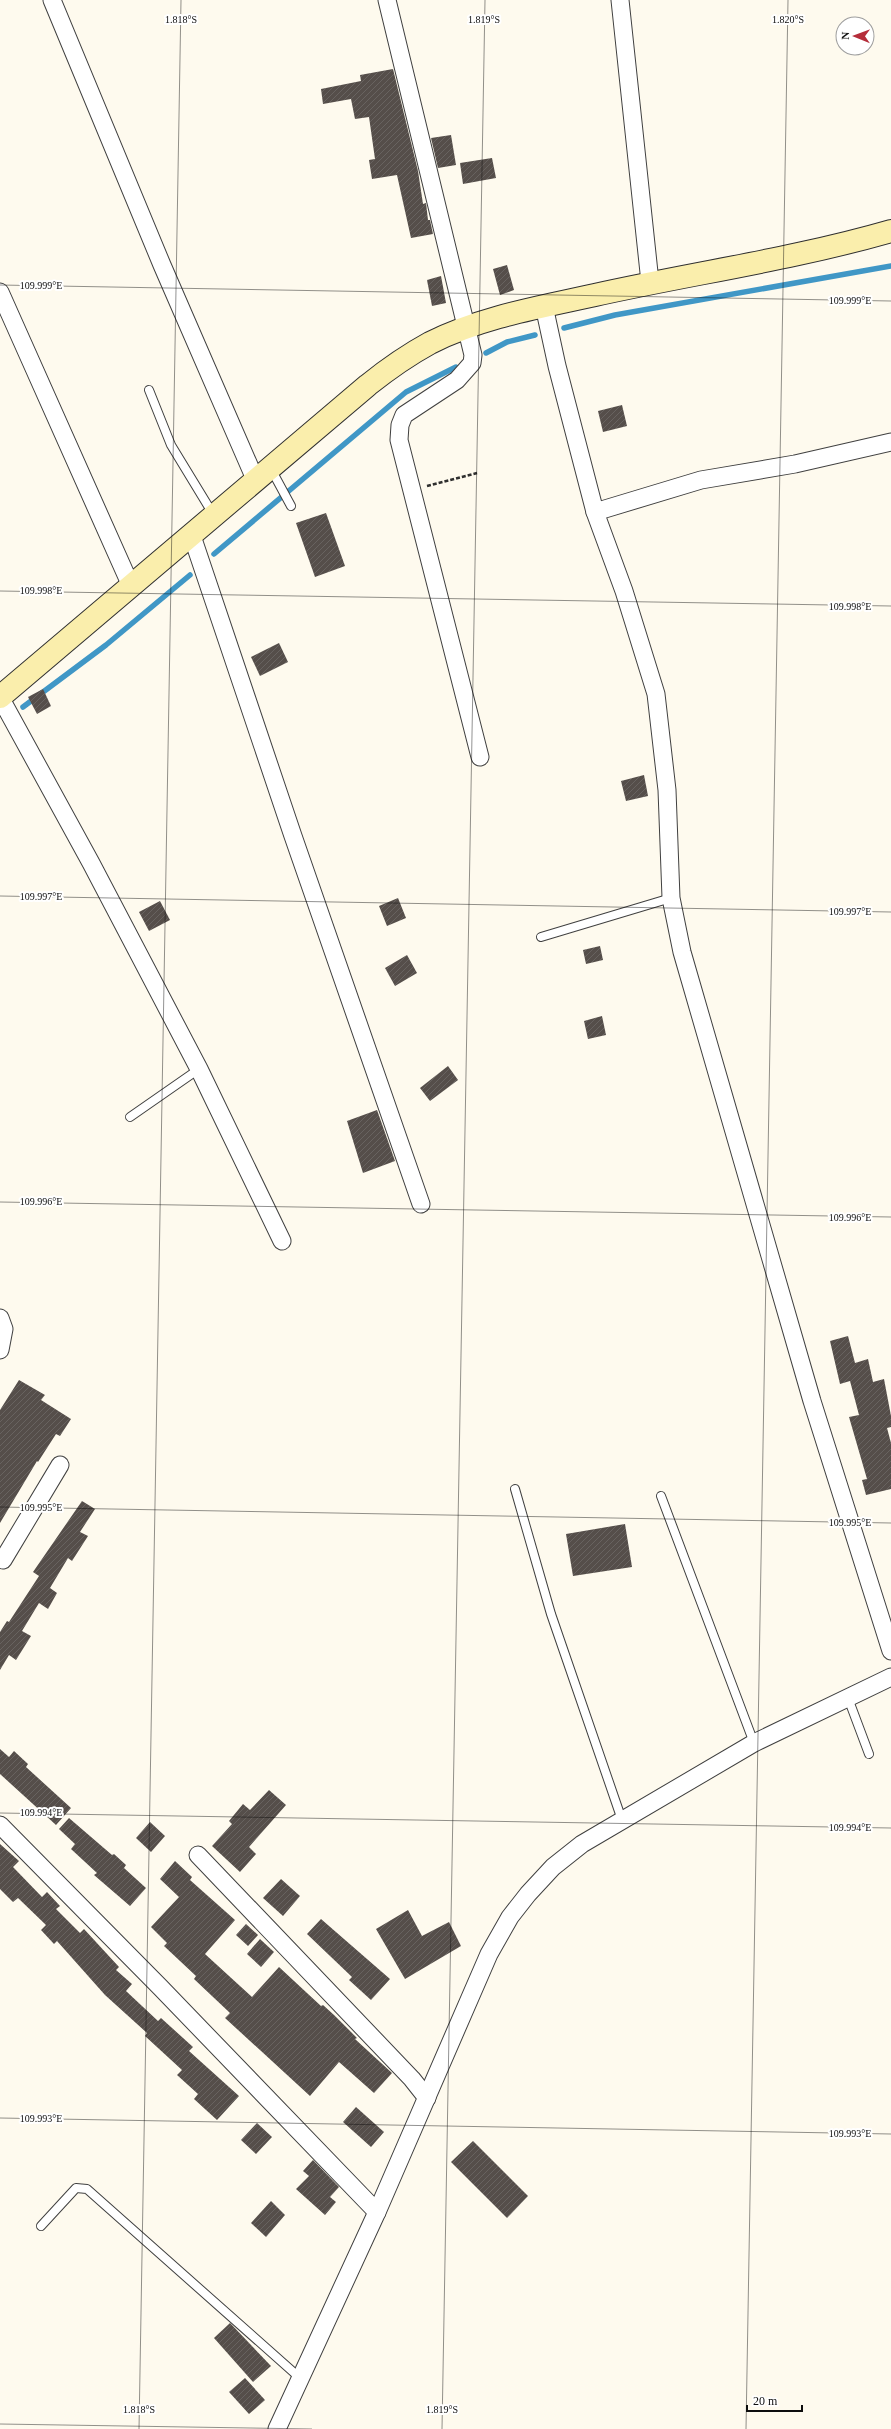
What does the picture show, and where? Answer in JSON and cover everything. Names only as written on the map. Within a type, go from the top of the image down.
[{"type":"street","points":[[52,0],[162,265],[268,476]]},
{"type":"street","points":[[387,0],[465,329],[473,355],[472,363],[467,371],[457,380],[404,415],[400,425],[399,440],[480,757]]},
{"type":"street","points":[[620,0],[650,282]]},
{"type":"street","points":[[282,1241],[198,1068],[7,708],[131,586],[213,514],[268,476],[393,365],[431,342],[465,329],[544,306],[650,282],[787,257],[891,232]]},
{"type":"street","points":[[0,292],[131,586]]},
{"type":"street","points":[[544,306],[557,366],[595,512],[627,598],[656,694],[667,790],[672,898],[682,952],[812,1401],[891,1651]]},
{"type":"street","points":[[595,512],[701,480],[795,464],[891,442]]},
{"type":"street","points":[[191,533],[293,836],[421,1204]]},
{"type":"street","points":[[0,1318],[4,1334],[0,1350]]},
{"type":"street","points":[[1,1561],[60,1465]]},
{"type":"street","points":[[277,2429],[377,2212],[489,1954],[510,1917],[553,1867],[582,1844],[754,1743],[891,1677]]},
{"type":"street","points":[[0,1825],[166,1993],[377,2212]]},
{"type":"street","points":[[198,1854],[412,2080],[427,2098]]},
{"type":"street","points":[[412,2080],[438,2074]]},
{"type":"lane","points":[[149,390],[172,445],[213,514]]},
{"type":"lane","points":[[268,476],[287,496],[291,506]]},
{"type":"lane","points":[[540,937],[672,898]]},
{"type":"lane","points":[[130,1118],[198,1068]]},
{"type":"lane","points":[[514,1489],[552,1614],[622,1820]]},
{"type":"lane","points":[[661,1496],[754,1743]]},
{"type":"lane","points":[[848,1698],[869,1754]]},
{"type":"lane","points":[[41,2226],[76,2188],[87,2189],[300,2378]]},
{"type":"path","points":[[411,490],[477,473]]},
{"type":"building","points":[[393,69],[418,171],[423,204],[426,203],[428,220],[430,220],[433,234],[411,238],[397,175],[372,179],[369,160],[375,159],[369,117],[355,119],[351,99],[323,104],[321,89],[361,81],[360,75]]},
{"type":"building","points":[[451,135],[456,165],[438,168],[431,138]]},
{"type":"building","points":[[492,158],[496,178],[463,184],[460,163]]},
{"type":"building","points":[[507,265],[514,290],[500,295],[493,269]]},
{"type":"building","points":[[441,276],[446,303],[432,306],[427,280]]},
{"type":"building","points":[[622,405],[627,426],[603,432],[598,411]]},
{"type":"building","points":[[326,513],[345,566],[315,577],[296,523]]},
{"type":"building","points":[[279,643],[288,662],[260,676],[251,657]]},
{"type":"building","points":[[43,689],[51,706],[37,714],[28,697]]},
{"type":"building","points":[[644,775],[648,796],[626,801],[621,781]]},
{"type":"building","points":[[398,898],[406,918],[387,926],[379,906]]},
{"type":"building","points":[[160,901],[170,920],[149,931],[139,912]]},
{"type":"building","points":[[600,946],[603,960],[586,964],[583,950]]},
{"type":"building","points":[[407,955],[417,973],[395,986],[385,968]]},
{"type":"building","points":[[602,1016],[606,1035],[588,1039],[584,1021]]},
{"type":"building","points":[[448,1066],[458,1080],[430,1101],[420,1088]]},
{"type":"building","points":[[377,1110],[395,1161],[363,1173],[347,1121]]},
{"type":"building","points":[[848,1336],[855,1363],[868,1359],[873,1382],[884,1379],[891,1416],[891,1427],[887,1428],[891,1443],[891,1489],[866,1495],[862,1480],[867,1479],[849,1417],[859,1415],[850,1381],[840,1384],[830,1341]]},
{"type":"building","points":[[19,1380],[45,1395],[41,1400],[71,1419],[60,1436],[56,1434],[38,1462],[37,1461],[0,1523],[0,1410]]},
{"type":"building","points":[[82,1501],[95,1509],[80,1532],[88,1536],[72,1561],[68,1558],[50,1588],[57,1593],[48,1609],[39,1603],[22,1631],[31,1636],[16,1660],[9,1655],[0,1670],[0,1632],[7,1621],[9,1622],[39,1576],[33,1572]]},
{"type":"building","points":[[625,1524],[632,1567],[573,1576],[566,1534]]},
{"type":"building","points":[[0,1749],[9,1757],[14,1751],[28,1764],[26,1767],[71,1808],[56,1825],[0,1774]]},
{"type":"building","points":[[269,1790],[286,1805],[249,1847],[256,1854],[240,1872],[212,1846],[232,1824],[229,1821],[243,1804],[250,1810]]},
{"type":"building","points":[[69,1818],[112,1855],[114,1854],[126,1865],[124,1868],[146,1888],[130,1906],[94,1875],[97,1873],[71,1849],[75,1844],[59,1829]]},
{"type":"building","points":[[150,1822],[165,1836],[151,1852],[136,1838]]},
{"type":"building","points":[[0,1844],[19,1861],[13,1867],[42,1897],[47,1892],[60,1906],[56,1909],[80,1933],[84,1929],[119,1967],[116,1970],[132,1984],[126,1991],[158,2021],[161,2018],[193,2047],[189,2051],[239,2096],[217,2120],[194,2099],[198,2094],[177,2075],[182,2070],[145,2036],[147,2033],[105,1995],[57,1941],[54,1944],[41,1930],[46,1925],[18,1898],[13,1902],[0,1889]]},
{"type":"building","points":[[175,1861],[192,1877],[190,1880],[235,1920],[205,1954],[252,1997],[279,1967],[321,2006],[323,2005],[334,2015],[357,2038],[355,2039],[392,2073],[374,2093],[339,2062],[310,2096],[225,2018],[230,2013],[194,1979],[196,1976],[164,1946],[167,1943],[151,1927],[179,1897],[160,1879]]},
{"type":"building","points":[[281,1879],[300,1896],[283,1916],[263,1898]]},
{"type":"building","points":[[408,1910],[422,1936],[449,1922],[461,1946],[405,1979],[376,1929]]},
{"type":"building","points":[[321,1919],[390,1979],[371,2000],[349,1980],[352,1977],[307,1934]]},
{"type":"building","points":[[246,1924],[258,1935],[248,1946],[236,1935]]},
{"type":"building","points":[[260,1939],[274,1952],[261,1967],[247,1954]]},
{"type":"building","points":[[356,2107],[384,2132],[371,2147],[343,2122]]},
{"type":"building","points":[[257,2123],[272,2137],[256,2154],[241,2140]]},
{"type":"building","points":[[473,2141],[528,2196],[507,2218],[451,2162]]},
{"type":"building","points":[[313,2160],[339,2187],[330,2197],[336,2202],[325,2215],[296,2189],[309,2176],[303,2171]]},
{"type":"building","points":[[271,2201],[285,2215],[266,2237],[251,2223]]},
{"type":"building","points":[[230,2323],[271,2366],[253,2382],[214,2338]]},
{"type":"building","points":[[245,2378],[265,2400],[249,2414],[229,2392]]},
{"type":"waterway","points":[[564,328],[615,315],[891,266]]},
{"type":"waterway","points":[[486,353],[507,342],[535,335]]},
{"type":"waterway","points":[[214,554],[406,392],[456,367]]},
{"type":"waterway","points":[[23,707],[106,645],[190,575]]}]
